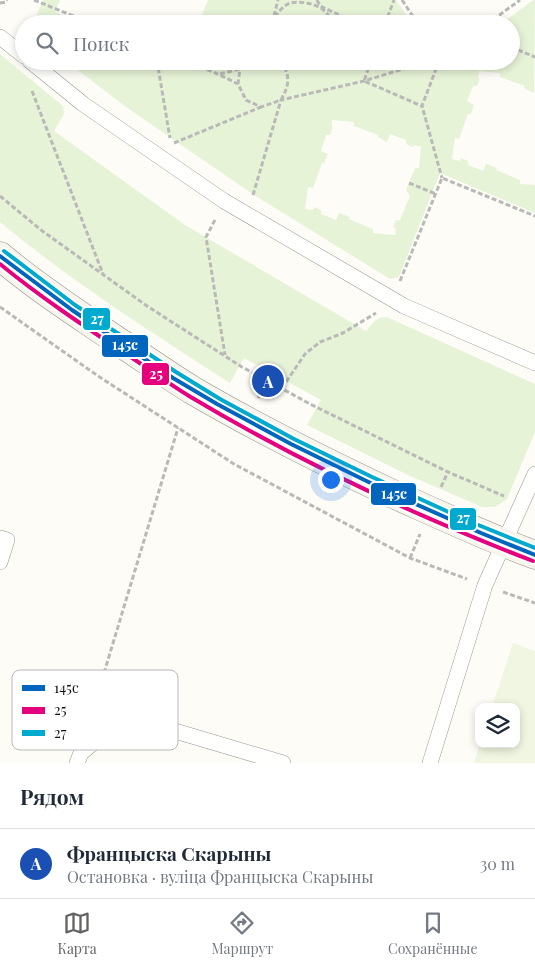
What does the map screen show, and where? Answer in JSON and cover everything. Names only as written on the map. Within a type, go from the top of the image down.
[{"type":"main road","points":[[2,262],[191,389],[246,420],[347,472],[505,544],[535,555]]},
{"type":"lane","points":[[0,37],[15,49]]},
{"type":"lane","points":[[41,70],[83,104],[224,201],[404,306],[535,364]]},
{"type":"lane","points":[[430,763],[485,585],[535,474]]},
{"type":"lane","points":[[0,538],[7,540],[0,562]]},
{"type":"lane","points":[[178,732],[283,763]]},
{"type":"path","points":[[34,0],[71,15]]},
{"type":"path","points":[[274,15],[278,0]]},
{"type":"path","points":[[276,15],[290,3],[306,0],[340,15]]},
{"type":"path","points":[[318,0],[320,6],[328,15]]},
{"type":"path","points":[[388,15],[394,0]]},
{"type":"path","points":[[402,0],[412,15]]},
{"type":"path","points":[[499,15],[520,0]]},
{"type":"path","points":[[0,3],[8,1]]},
{"type":"path","points":[[520,51],[535,57]]},
{"type":"path","points":[[159,70],[171,144],[281,100],[364,82],[401,70]]},
{"type":"path","points":[[208,70],[238,84]]},
{"type":"path","points":[[220,75],[237,70]]},
{"type":"path","points":[[240,70],[238,84],[246,100],[261,107]]},
{"type":"path","points":[[252,200],[281,100],[289,86],[287,70]]},
{"type":"path","points":[[364,82],[368,70]]},
{"type":"path","points":[[281,388],[306,354],[320,342],[343,333],[379,311],[392,299],[442,178],[422,106],[436,70]]},
{"type":"path","points":[[364,82],[422,106]]},
{"type":"path","points":[[30,84],[102,274]]},
{"type":"path","points":[[442,178],[535,216]]},
{"type":"path","points":[[409,183],[436,194]]},
{"type":"path","points":[[0,196],[41,230],[102,274],[147,306],[225,356],[281,388],[448,472],[522,504]]},
{"type":"path","points":[[206,237],[225,356]]},
{"type":"path","points":[[0,307],[98,376],[234,464],[410,558],[535,603]]},
{"type":"path","points":[[105,670],[178,428]]},
{"type":"green space","points":[[43,0],[60,0],[55,12],[62,15],[37,15]]},
{"type":"green space","points":[[208,0],[396,0],[407,15],[202,15]]},
{"type":"green space","points":[[535,0],[534,93],[524,88],[525,86],[500,77],[500,73],[479,71],[478,78],[480,79],[477,86],[473,86],[467,101],[474,105],[471,114],[468,114],[459,139],[455,138],[452,159],[460,161],[461,158],[468,161],[468,165],[483,171],[486,164],[520,180],[520,184],[535,185],[535,213],[440,173],[399,277],[390,279],[254,195],[126,107],[78,70],[520,70],[520,15],[513,15]],"holes":[[[332,120],[354,122],[354,126],[378,135],[378,137],[387,142],[390,134],[406,140],[406,144],[413,147],[414,145],[421,147],[419,168],[415,168],[406,190],[410,196],[400,220],[396,220],[393,227],[396,228],[395,235],[373,233],[373,229],[339,213],[336,220],[321,214],[321,210],[314,207],[313,210],[305,209],[308,187],[313,188],[322,163],[324,163],[328,154],[321,151],[326,135],[330,135],[333,128]]]},
{"type":"green space","points":[[0,54],[15,66],[15,70],[19,70],[63,106],[64,114],[54,131],[185,225],[366,331],[378,319],[389,318],[535,384],[535,432],[507,499],[495,507],[482,507],[408,475],[307,425],[321,400],[244,358],[230,383],[84,286],[0,222]]},
{"type":"green space","points":[[513,643],[535,651],[535,763],[474,763],[479,748],[520,748],[520,703],[493,703]]},
{"type":"transit line","name":"27","points":[[4,251],[75,305],[220,399],[294,439],[370,476],[466,520],[535,548]]},
{"type":"transit line","name":"145с","points":[[0,256],[72,310],[173,378],[217,404],[291,444],[393,494],[535,555]]},
{"type":"transit line","name":"25","points":[[0,264],[45,299],[180,391],[230,420],[357,486],[489,544],[533,561]]},
{"type":"place","name":"Францыска Скарыны","points":[[268,381]]}]
